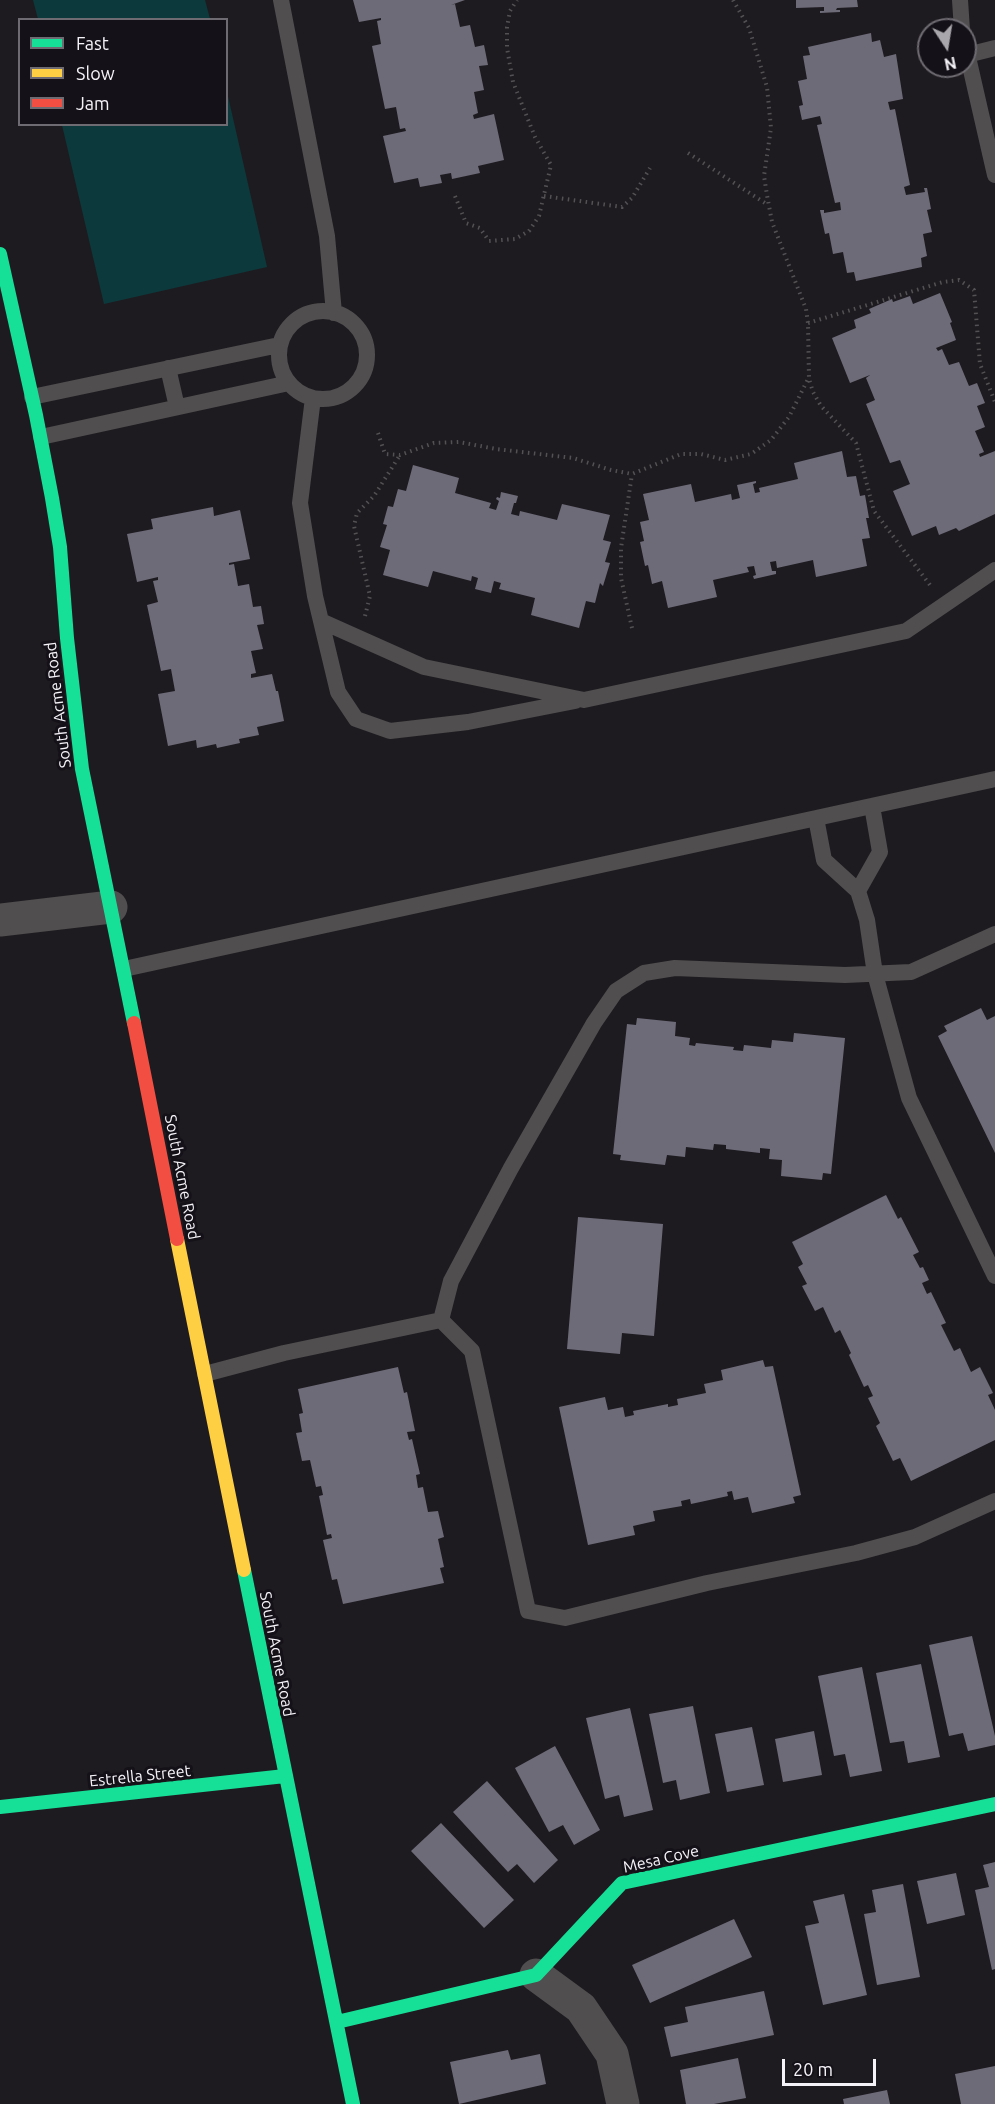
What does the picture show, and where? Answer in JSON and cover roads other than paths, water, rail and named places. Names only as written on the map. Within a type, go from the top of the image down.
[{"type":"street","name":"South Acme Road","points":[[0,254],[41,437],[60,547],[67,638],[82,769],[353,2104]]},
{"type":"street","points":[[0,920],[111,907]]},
{"type":"street","name":"Estrella Street","points":[[0,1808],[285,1776]]},
{"type":"street","name":"Mesa Cove","points":[[536,1975],[622,1883],[995,1804]]},
{"type":"street","points":[[337,2022],[536,1975],[581,2008],[612,2054],[623,2104]]},
{"type":"lane","points":[[281,0],[327,236],[334,312]]},
{"type":"lane","points":[[960,0],[961,18]]},
{"type":"lane","points":[[977,49],[995,48]]},
{"type":"lane","points":[[972,78],[995,175]]},
{"type":"lane","points":[[317,311],[334,312],[350,320],[361,333],[367,349],[366,366],[359,381],[346,392],[330,399],[313,398],[300,393],[289,383],[280,365],[279,345],[287,329],[300,317],[317,311]]},
{"type":"lane","points":[[32,397],[279,345]]},
{"type":"lane","points":[[168,368],[177,407]]},
{"type":"lane","points":[[41,437],[289,383]]},
{"type":"lane","points":[[313,398],[300,503],[315,596],[338,692],[356,718],[390,731],[468,722],[584,700],[906,631],[995,570]]},
{"type":"lane","points":[[321,621],[424,668],[584,700]]},
{"type":"lane","points":[[124,969],[995,779]]},
{"type":"lane","points":[[858,891],[880,852],[872,806]]},
{"type":"lane","points":[[816,818],[824,860],[858,891],[867,920],[875,974],[909,1098],[995,1276]]},
{"type":"lane","points":[[441,1320],[451,1281],[594,1023],[616,991],[644,973],[675,968],[845,975],[911,972],[995,934]]},
{"type":"lane","points":[[205,1374],[284,1353],[441,1320]]},
{"type":"lane","points":[[441,1320],[472,1351],[528,1611],[565,1618],[708,1583],[856,1553],[915,1537],[995,1501]]},
{"type":"water","points":[[33,0],[205,0],[210,18],[38,18]]},
{"type":"water","points":[[228,96],[267,267],[104,304],[62,126],[228,126]]}]
